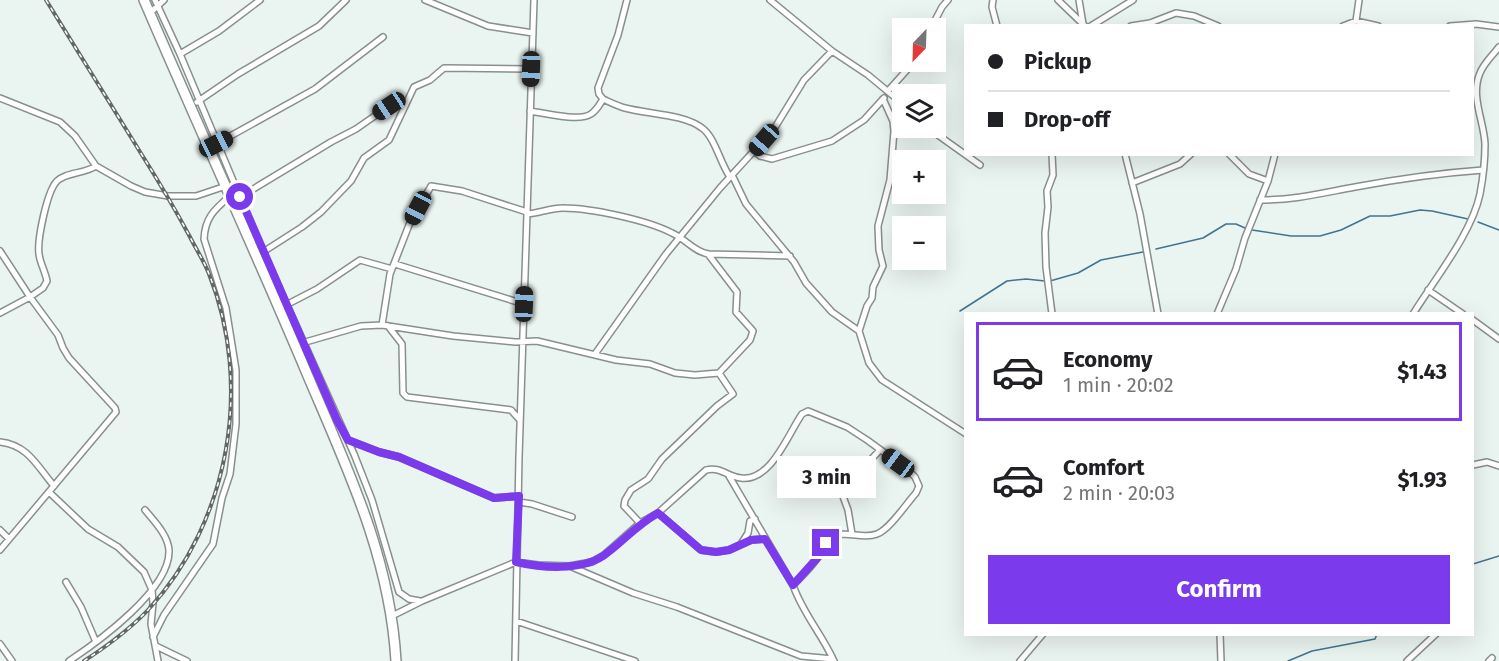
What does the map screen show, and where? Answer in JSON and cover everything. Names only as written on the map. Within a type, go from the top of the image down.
[{"type":"main road","points":[[144,0],[154,7],[226,186],[235,196],[300,344],[369,522],[383,570],[392,616],[396,661]]},
{"type":"street","points":[[164,0],[154,7],[180,54],[194,103],[216,144],[235,196],[286,304],[300,344],[348,440],[372,500],[399,592],[409,599],[422,601]]},
{"type":"street","points":[[180,54],[243,14],[260,0]]},
{"type":"street","points":[[194,103],[319,26],[346,0]]},
{"type":"street","points":[[425,0],[488,26],[533,33]]},
{"type":"street","points":[[515,661],[520,420],[534,0]]},
{"type":"street","points":[[627,0],[618,35],[598,88],[599,94],[603,99],[625,108],[687,121],[702,128],[710,135],[722,164],[746,204],[790,256],[810,288],[832,312],[859,332]]},
{"type":"street","points":[[770,0],[832,51],[892,94]]},
{"type":"street","points":[[937,18],[948,0]]},
{"type":"street","points":[[993,0],[992,7],[997,24]]},
{"type":"street","points":[[1058,0],[1083,24]]},
{"type":"street","points":[[1079,0],[1084,24]]},
{"type":"street","points":[[1094,24],[1132,0]]},
{"type":"street","points":[[1356,21],[1359,0]]},
{"type":"street","points":[[1144,24],[1176,13],[1194,15],[1214,24]]},
{"type":"street","points":[[1348,24],[1356,21],[1369,24]]},
{"type":"street","points":[[1474,24],[1499,27]]},
{"type":"street","points":[[216,144],[315,90],[383,37]]},
{"type":"street","points":[[1414,312],[1452,253],[1470,220],[1479,195],[1485,143],[1476,93],[1477,82],[1480,71],[1499,47]]},
{"type":"street","points":[[595,354],[680,237],[780,122],[804,80],[832,51]]},
{"type":"street","points":[[263,252],[321,212],[351,181],[364,158],[389,140],[414,87],[430,80],[444,68],[531,69]]},
{"type":"street","points":[[754,151],[760,156],[772,159],[832,141],[864,120],[905,72]]},
{"type":"street","points":[[0,98],[60,122],[75,136],[96,166],[131,186],[155,195],[196,196],[226,186]]},
{"type":"street","points":[[530,111],[565,116],[587,116],[603,99]]},
{"type":"street","points":[[883,99],[893,121],[894,130],[890,180],[878,226],[879,250],[883,266],[873,287],[872,298],[867,306],[859,332],[869,363],[882,380],[936,417],[964,433]]},
{"type":"street","points":[[153,637],[174,601],[213,544],[222,498],[230,474],[236,424],[236,370],[226,308],[204,239],[204,229],[210,214],[235,196],[356,129],[389,106],[405,104]]},
{"type":"street","points":[[942,138],[964,154]]},
{"type":"street","points":[[967,156],[980,165]]},
{"type":"street","points":[[1052,156],[1054,170],[1047,191],[1045,233],[1046,267],[1052,312]]},
{"type":"street","points":[[1125,156],[1158,312]]},
{"type":"street","points":[[1132,183],[1180,164],[1189,156]]},
{"type":"street","points":[[1232,156],[1249,174],[1268,181]]},
{"type":"street","points":[[1217,312],[1236,269],[1245,238],[1268,181],[1274,156]]},
{"type":"street","points":[[0,313],[30,297],[43,288],[47,281],[39,256],[39,242],[52,188],[58,180],[85,172],[96,166]]},
{"type":"street","points":[[1260,200],[1292,200],[1354,187],[1483,170]]},
{"type":"street","points":[[520,420],[511,410],[407,397],[403,393],[402,344],[385,325],[387,288],[409,225],[431,186],[462,191],[527,213],[561,208],[594,211],[662,228],[680,237],[695,250],[708,254],[790,256]]},
{"type":"street","points":[[0,251],[58,334],[69,358],[116,410],[0,550]]},
{"type":"street","points":[[300,344],[361,326],[385,325],[453,336],[547,343],[616,360],[650,364],[675,373],[694,375],[719,373],[750,339],[753,331],[736,312],[737,292],[708,254]]},
{"type":"street","points":[[286,304],[317,289],[360,260],[524,304]]},
{"type":"street","points":[[1428,290],[1460,312]]},
{"type":"street","points":[[1474,321],[1499,339]]},
{"type":"street","points":[[640,523],[626,509],[624,503],[627,496],[631,490],[648,479],[662,459],[717,405],[733,394],[719,373]]},
{"type":"street","points":[[392,616],[516,562],[570,566],[582,565],[598,559],[640,523],[658,513],[706,470],[726,471],[733,477],[745,479],[766,471],[804,411],[847,427],[907,469],[915,477],[919,486],[916,493],[879,534],[832,536],[819,556],[793,585]]},
{"type":"street","points":[[348,440],[399,457],[494,498],[519,499],[572,518]]},
{"type":"street","points":[[0,442],[16,445],[24,450],[54,486]]},
{"type":"street","points":[[852,534],[848,510],[841,491],[880,450]]},
{"type":"street","points":[[1474,465],[1486,462],[1499,466]]},
{"type":"street","points":[[726,471],[834,660]]},
{"type":"street","points":[[48,492],[88,529],[113,543],[144,572],[152,590],[151,619],[158,661]]},
{"type":"street","points":[[69,661],[129,615],[152,590],[165,565],[169,548],[160,530],[145,510]]},
{"type":"street","points":[[658,513],[701,550],[716,552],[751,540],[765,539]]},
{"type":"street","points":[[741,544],[748,533],[750,521],[755,519]]},
{"type":"street","points":[[0,530],[9,539]]},
{"type":"street","points":[[570,566],[633,593],[686,610],[801,656],[834,660]]},
{"type":"street","points":[[66,582],[81,607],[96,642]]},
{"type":"street","points":[[516,621],[636,661]]},
{"type":"street","points":[[1020,661],[1041,636]]},
{"type":"street","points":[[1220,636],[1221,661]]},
{"type":"street","points":[[1407,661],[1434,636]]},
{"type":"street","points":[[0,644],[12,661]]},
{"type":"street","points":[[155,646],[187,661]]},
{"type":"waterway","points":[[1252,230],[1291,236],[1320,236],[1341,230],[1370,216],[1390,216],[1420,210],[1468,219]]},
{"type":"waterway","points":[[1478,222],[1499,230]]},
{"type":"waterway","points":[[1156,249],[1203,238],[1226,224],[1236,224],[1245,228]]},
{"type":"waterway","points":[[1050,281],[1078,273],[1101,260],[1143,252]]},
{"type":"waterway","points":[[960,311],[1007,281],[1026,279],[1045,281]]},
{"type":"waterway","points":[[1474,564],[1499,556]]},
{"type":"waterway","points":[[1288,661],[1312,651],[1375,639],[1376,636]]},
{"type":"railway","points":[[46,0],[161,185],[205,264],[222,317],[230,361],[231,406],[226,450],[215,494],[198,536],[176,575],[148,610],[118,637],[84,661]]},
{"type":"route","points":[[240,197],[337,420],[348,440],[399,457],[494,498],[519,496],[516,562],[570,566],[592,562],[604,555],[640,523],[658,513],[701,550],[716,552],[729,550],[751,540],[765,539],[793,585],[819,556],[826,543]]}]
